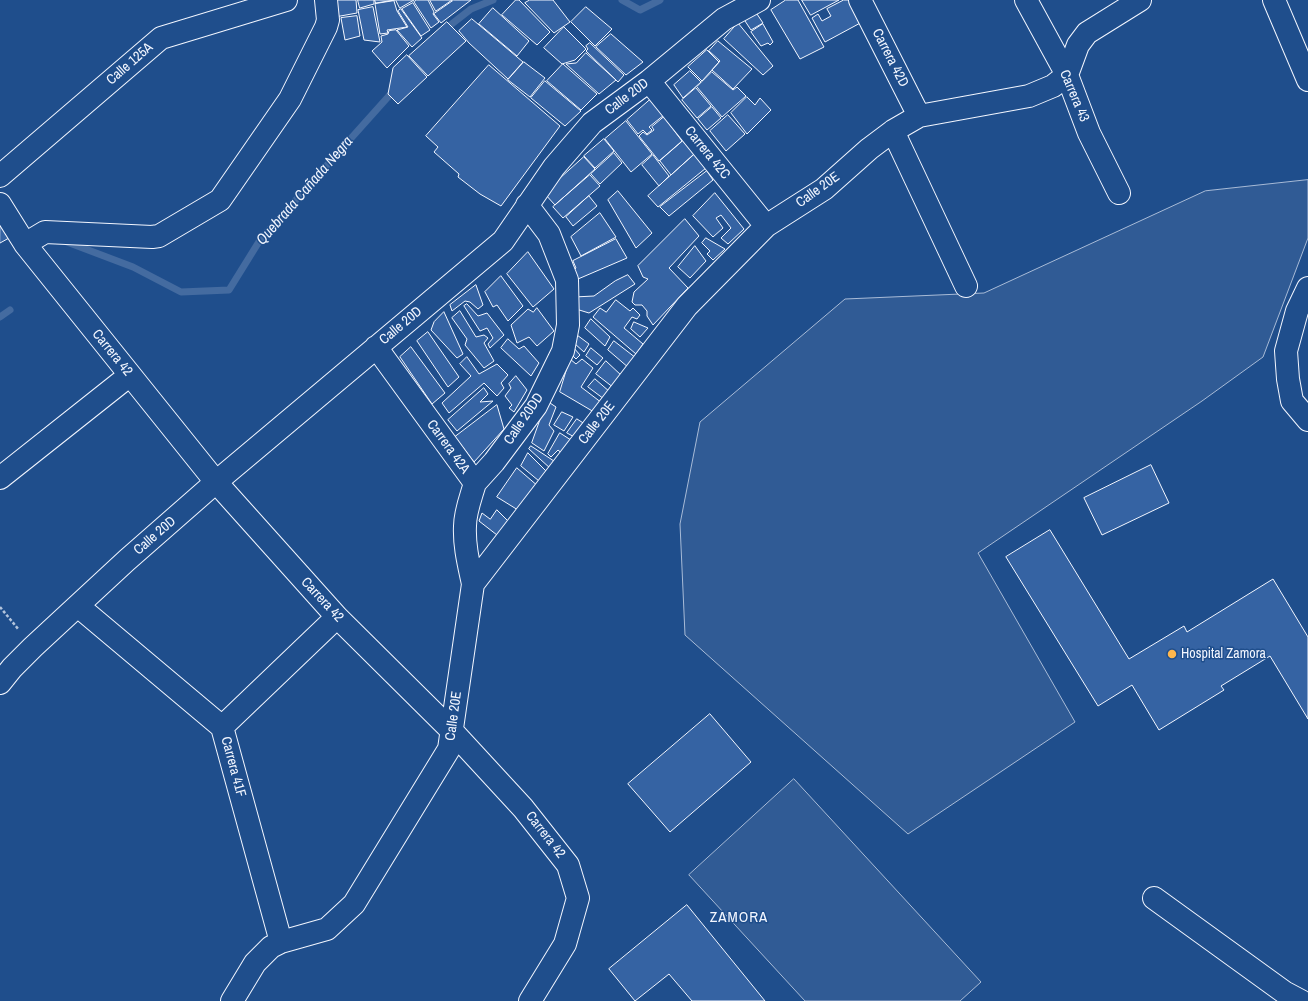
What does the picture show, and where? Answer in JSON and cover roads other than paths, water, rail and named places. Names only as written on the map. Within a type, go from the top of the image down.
[{"type":"street","name":"Calle 125A","points":[[0,176],[161,38],[286,0]]},
{"type":"street","points":[[24,244],[45,232],[152,237],[159,236],[220,200],[290,98],[326,27],[328,20],[326,0]]},
{"type":"street","name":"Calle 20D","points":[[0,683],[12,668],[33,647],[216,482],[503,241],[554,167],[592,123],[649,81],[724,19],[759,0]]},
{"type":"street","name":"Carrera 42D","points":[[860,0],[919,116]]},
{"type":"street","name":"Carrera 43","points":[[1026,0],[1067,75],[1089,132],[1119,193]]},
{"type":"street","points":[[1067,75],[1078,45],[1087,33],[1140,0]]},
{"type":"street","points":[[1274,0],[1308,80]]},
{"type":"street","name":"Calle 20E","points":[[232,1001],[255,963],[271,947],[281,942],[327,929],[354,904],[449,749],[473,584],[687,306],[766,226],[824,189],[869,149],[893,131],[919,116],[1029,96],[1053,86],[1067,75]]},
{"type":"street","name":"Carrera 42C","points":[[649,81],[766,226]]},
{"type":"street","points":[[893,131],[966,286]]},
{"type":"street","name":"Carrera 42","points":[[0,204],[24,244],[216,482],[336,617],[452,731],[523,808],[568,865],[578,898],[565,944],[530,1001]]},
{"type":"street","name":"Calle 20DD","points":[[475,483],[494,462],[536,406],[563,351],[568,325],[567,280],[550,234],[527,205]]},
{"type":"street","points":[[1308,288],[1297,311],[1286,351],[1288,380],[1292,401],[1308,420]]},
{"type":"street","name":"Carrera 42A","points":[[376,347],[475,483],[468,505],[465,526],[467,558],[473,584]]},
{"type":"street","points":[[0,478],[130,375]]},
{"type":"street","name":"Carrera 41F","points":[[78,606],[222,727],[281,942]]},
{"type":"street","points":[[222,727],[336,617]]},
{"type":"street","points":[[1154,898],[1291,998]]},
{"type":"waterway","name":"Quebrada Cañada Negra","points":[[444,30],[471,9],[493,0]]},
{"type":"waterway","name":"Quebrada Cañada Negra","points":[[622,0],[640,10],[660,0]]},
{"type":"waterway","name":"Quebrada Cañada Negra","points":[[67,242],[133,267],[181,292],[229,290],[260,240],[396,88]]},
{"type":"waterway","name":"Quebrada Cañada Negra","points":[[0,317],[10,310]]},
{"type":"place","name":"Hospital Zamora","points":[[1172,654]]},
{"type":"district","name":"ZAMORA","points":[[739,918]]}]
